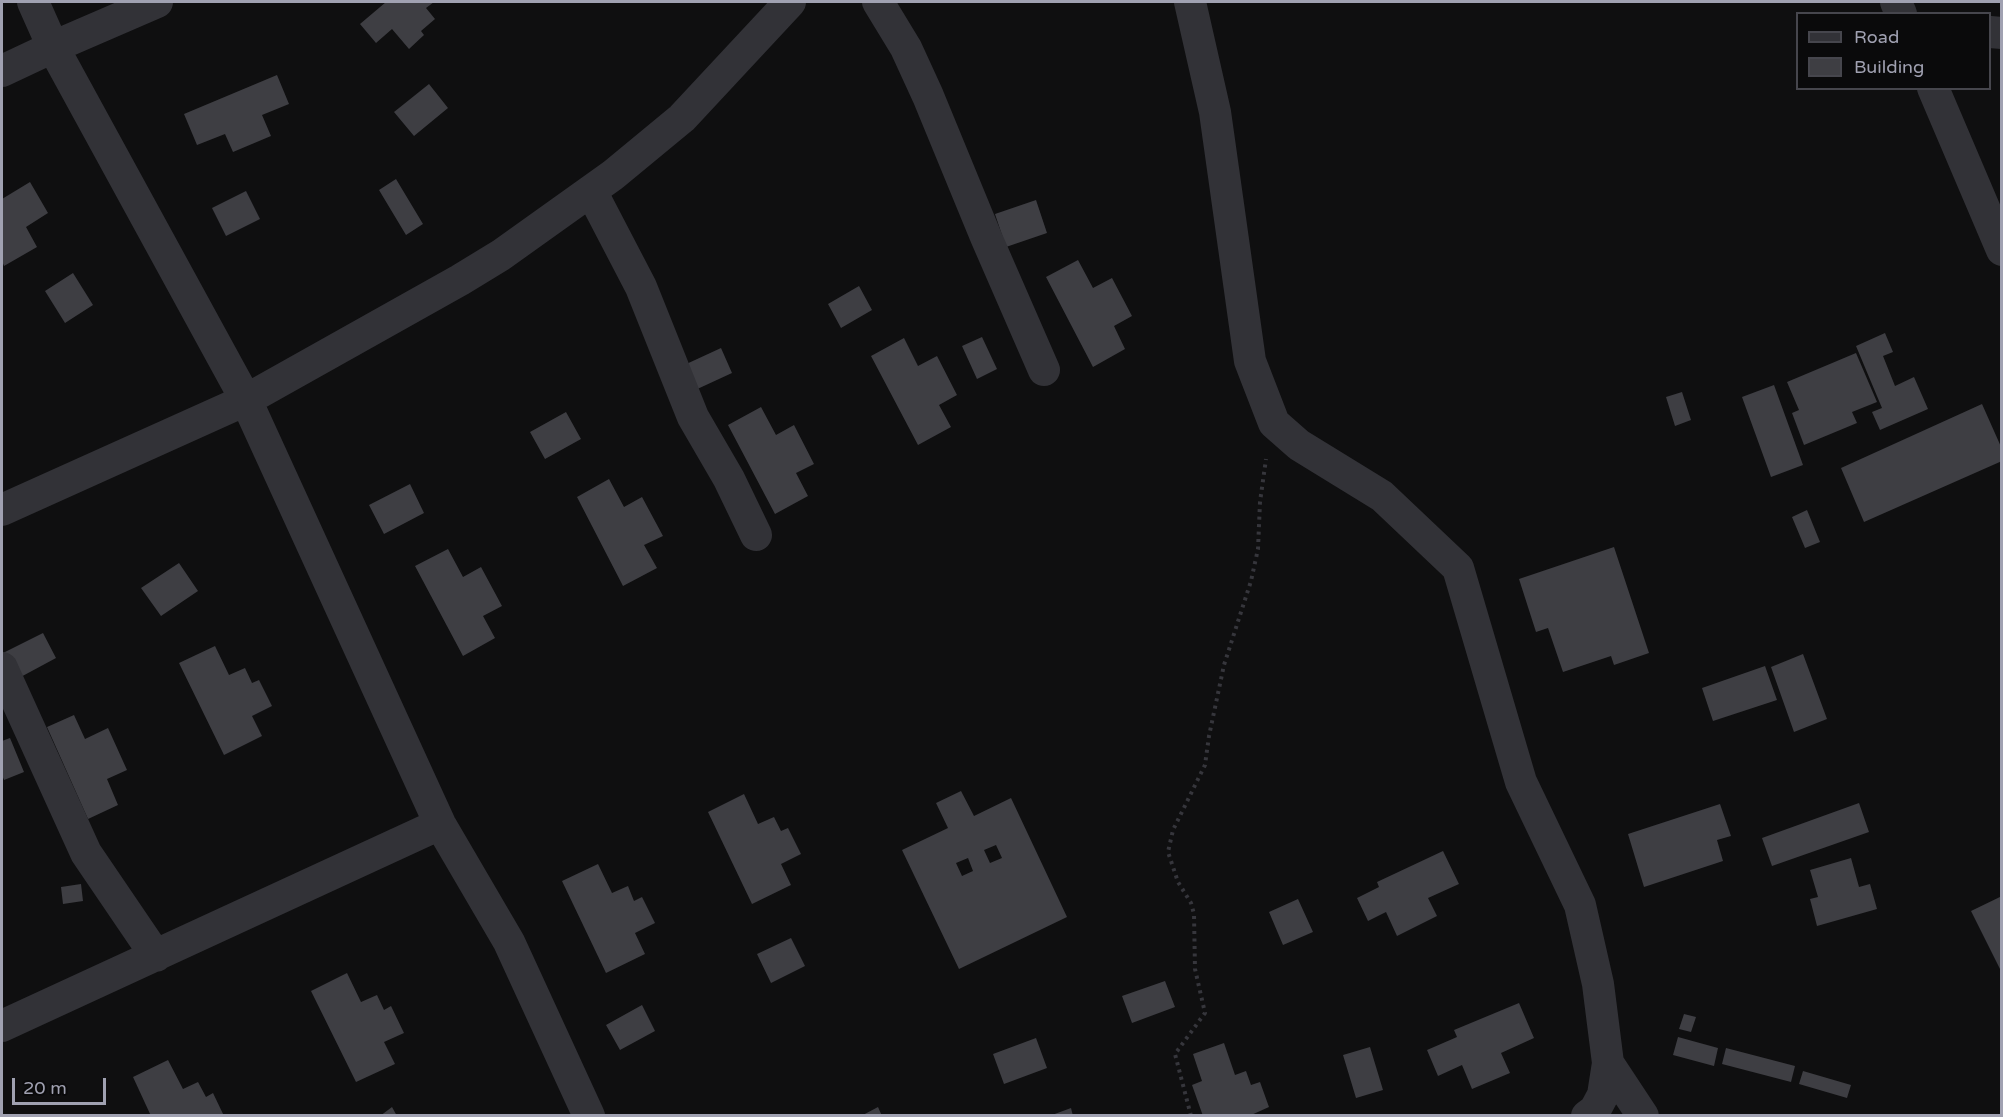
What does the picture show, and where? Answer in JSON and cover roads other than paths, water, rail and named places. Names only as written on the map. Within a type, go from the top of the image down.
[{"type":"street","points":[[33,2],[53,46],[246,400],[440,824],[509,942],[589,1116]]},
{"type":"street","points":[[2,71],[53,46],[157,2]]},
{"type":"street","points":[[2,510],[246,400],[501,255],[613,175],[682,118],[790,2]]},
{"type":"street","points":[[878,2],[906,48],[928,96],[1044,370]]},
{"type":"street","points":[[1191,2],[1215,112],[1250,361],[1274,423],[1299,445],[1382,496],[1458,568],[1521,782],[1580,905],[1598,984],[1608,1063],[1604,1095],[1587,1116]]},
{"type":"street","points":[[1934,90],[2001,250]]},
{"type":"street","points":[[591,191],[641,287],[693,417],[729,478],[756,535]]},
{"type":"street","points":[[2,668],[86,853],[156,956]]},
{"type":"street","points":[[2,1026],[440,824]]},
{"type":"street","points":[[1608,1063],[1643,1116]]}]
